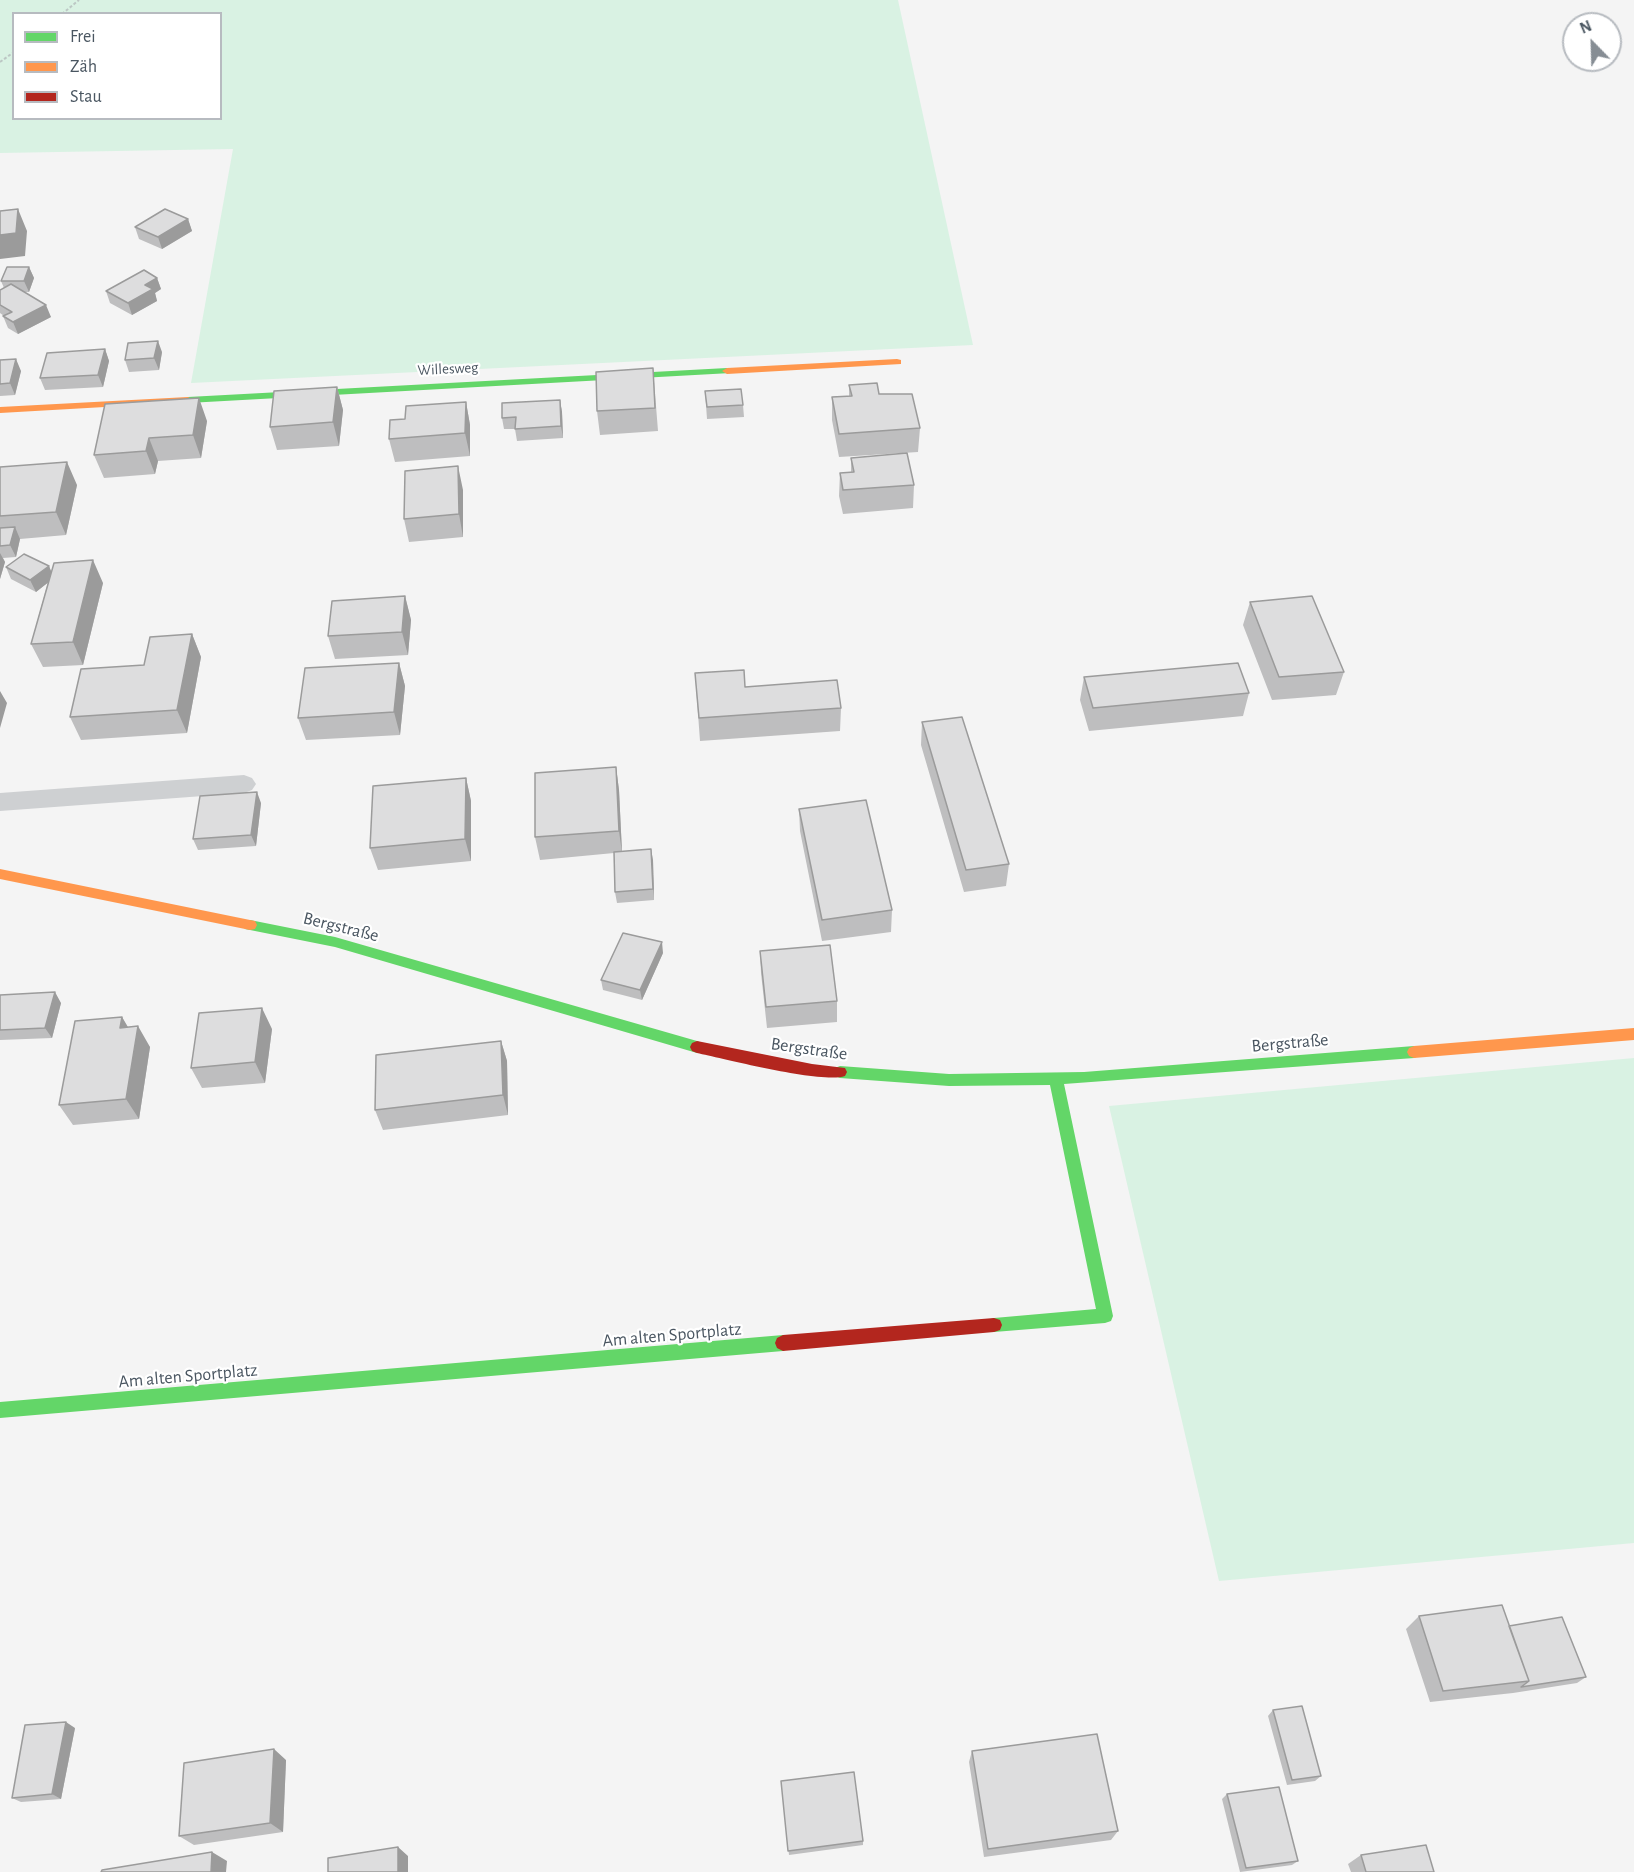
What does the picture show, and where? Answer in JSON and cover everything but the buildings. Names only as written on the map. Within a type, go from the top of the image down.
[{"type":"street","name":"Willesweg","points":[[0,410],[897,362]]},
{"type":"street","name":"Bergstraße","points":[[0,874],[335,942],[704,1049],[812,1070],[950,1080],[1056,1078],[1634,1034]]},
{"type":"street","name":"Am alten Sportplatz","points":[[0,1410],[1105,1316],[1056,1078]]},
{"type":"lane","points":[[0,802],[244,784]]},
{"type":"path","points":[[64,12],[79,0]]},
{"type":"green space","points":[[0,0],[898,0],[973,345],[191,383],[233,149],[0,153]]},
{"type":"green space","points":[[1634,1058],[1634,1543],[1219,1581],[1109,1106]]},
{"type":"traffic: fast","points":[[188,400],[727,371]]},
{"type":"traffic: fast","points":[[250,925],[335,942],[697,1047]]},
{"type":"traffic: fast","points":[[840,1072],[949,1080],[1084,1078],[1414,1052]]},
{"type":"traffic: fast","points":[[994,1325],[1105,1316],[1056,1079]]},
{"type":"traffic: fast","points":[[0,1410],[783,1343]]},
{"type":"traffic: slow","points":[[727,371],[897,362]]},
{"type":"traffic: slow","points":[[0,410],[188,400]]},
{"type":"traffic: slow","points":[[0,874],[250,925]]},
{"type":"traffic: slow","points":[[1414,1052],[1634,1034]]},
{"type":"traffic: jam","points":[[697,1047],[812,1070],[840,1072]]},
{"type":"traffic: jam","points":[[783,1343],[994,1325]]}]
